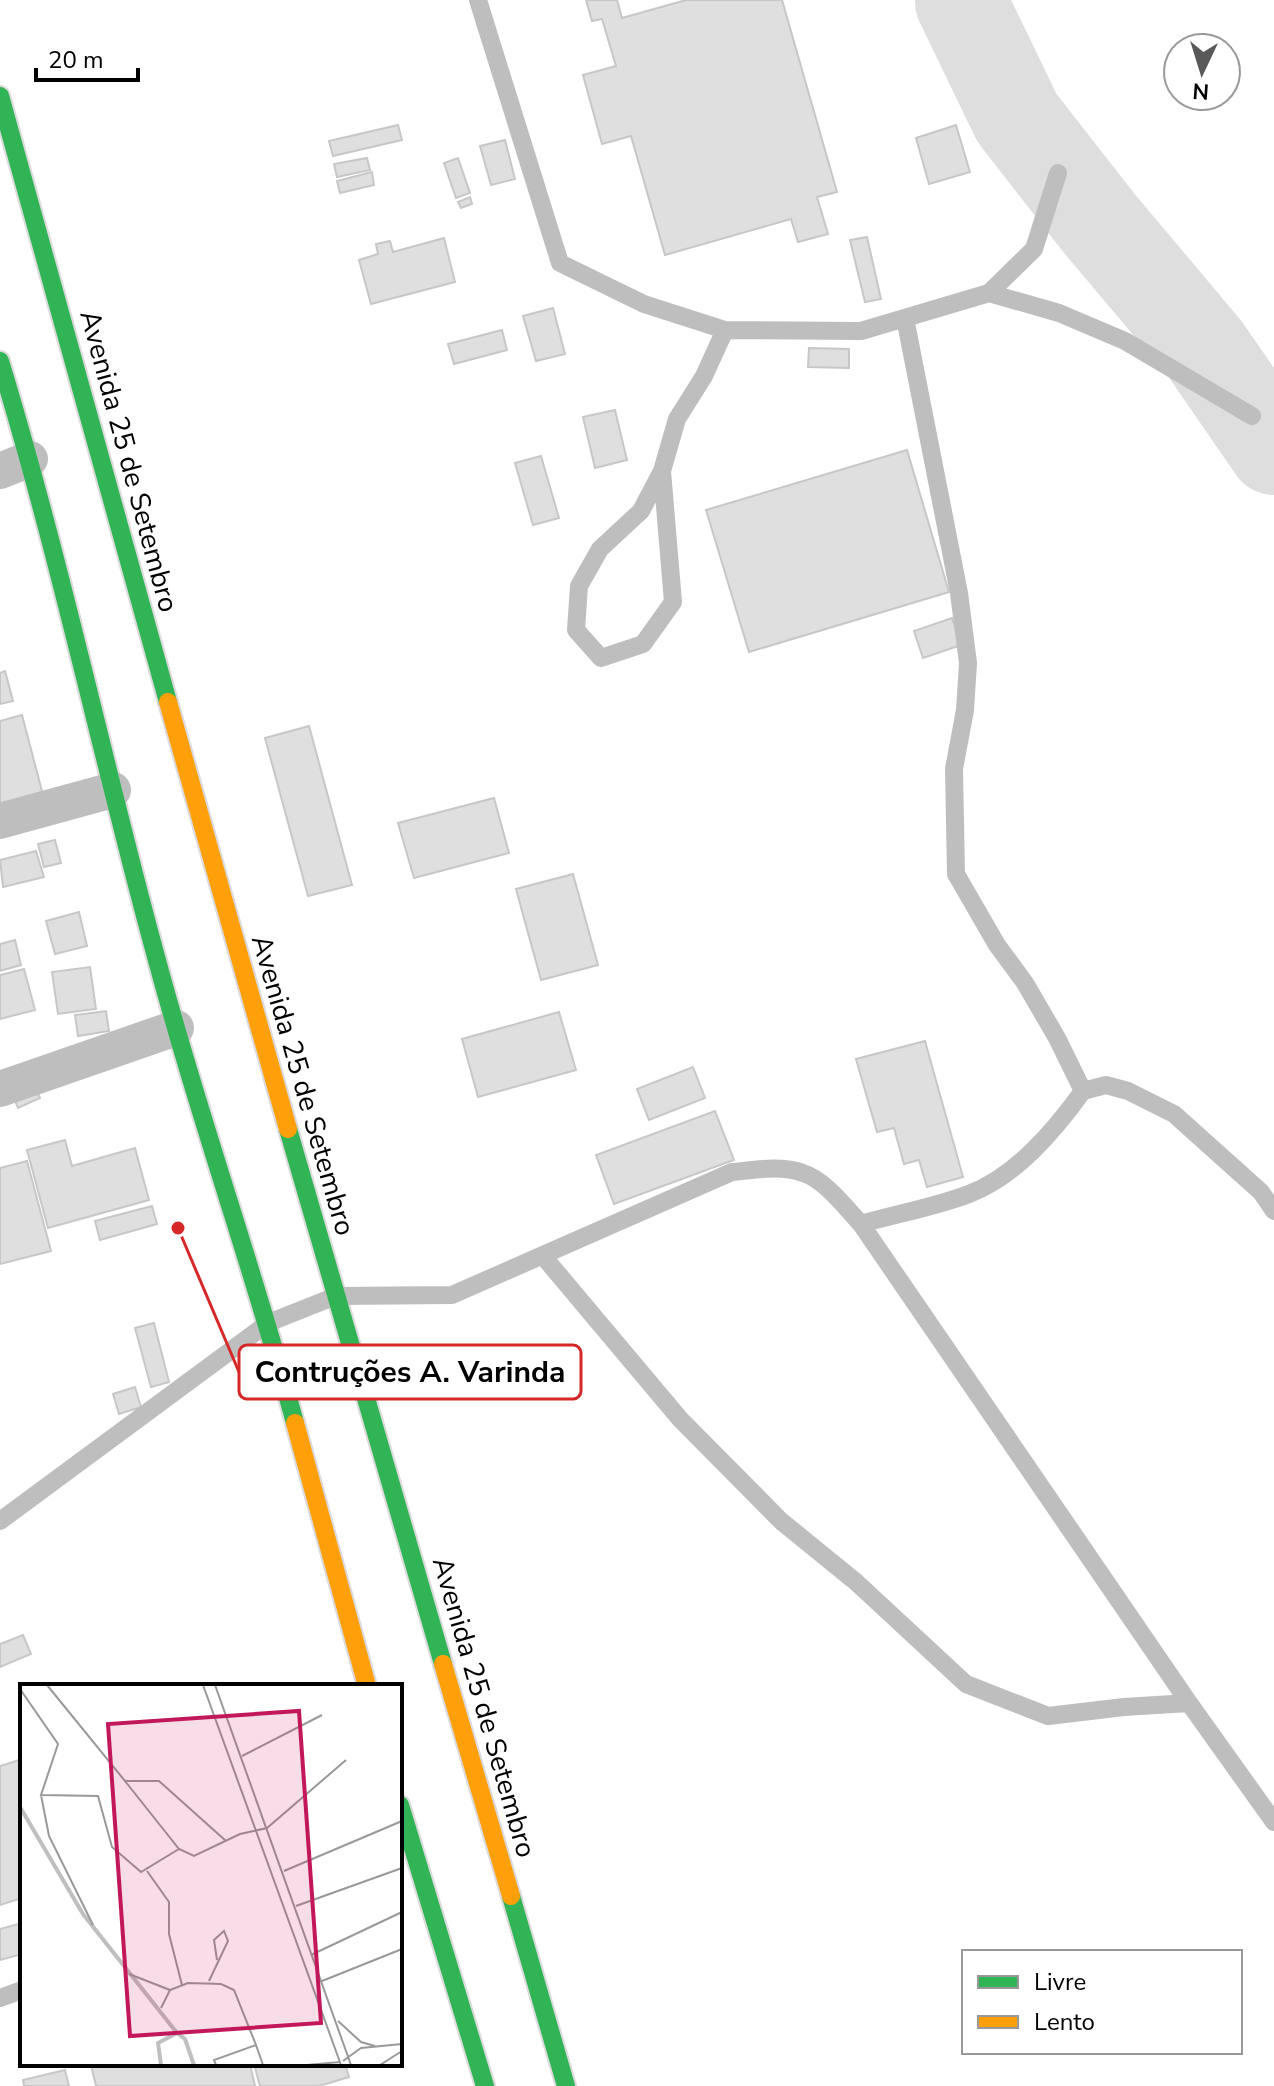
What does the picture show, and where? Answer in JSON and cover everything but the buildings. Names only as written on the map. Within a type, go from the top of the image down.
[{"type":"highway","name":"Avenida 25 de Setembro","points":[[0,96],[243,972],[566,2086]]},
{"type":"highway","points":[[0,361],[15,465],[113,790],[176,1028],[268,1323],[366,1684]]},
{"type":"highway","points":[[402,1815],[485,2086]]},
{"type":"street","points":[[0,821],[113,790]]},
{"type":"street","points":[[0,1089],[176,1028]]},
{"type":"lane","points":[[478,0],[560,263],[644,304],[725,330],[861,331],[989,293],[1034,249],[1058,173]]},
{"type":"lane","points":[[989,293],[1059,313],[1125,341],[1252,416]]},
{"type":"lane","points":[[905,318],[959,593],[968,663],[965,710],[954,769],[956,874],[997,945],[1025,983],[1083,1091]]},
{"type":"lane","points":[[662,471],[673,602],[643,644],[601,658],[576,630],[579,586],[600,549],[641,511],[662,471],[677,419],[704,376],[725,330]]},
{"type":"lane","points":[[861,1224],[970,1194],[1016,1167],[1057,1127],[1083,1091],[1106,1085],[1128,1091],[1174,1114],[1261,1192],[1274,1211]]},
{"type":"lane","points":[[0,1521],[268,1323],[336,1296],[452,1295],[732,1172],[766,1169],[803,1173],[829,1190],[861,1224],[1274,1822]]},
{"type":"lane","points":[[543,1256],[692,1431],[781,1521],[856,1582],[966,1684],[1048,1716],[1189,1703]]},
{"type":"lane","points":[[0,1998],[20,1991]]},
{"type":"taxiway","points":[[961,2],[1017,118],[1099,223],[1205,349],[1274,449]]},
{"type":"traffic: fast","points":[[0,96],[168,702]]},
{"type":"traffic: fast","points":[[0,361],[47,527],[153,945],[295,1423]]},
{"type":"traffic: fast","points":[[288,1129],[443,1664]]},
{"type":"traffic: fast","points":[[402,1812],[485,2086]]},
{"type":"traffic: fast","points":[[511,1896],[566,2086]]},
{"type":"traffic: slow","points":[[168,702],[288,1129]]},
{"type":"traffic: slow","points":[[295,1423],[366,1684]]},
{"type":"traffic: slow","points":[[443,1664],[511,1896]]},
{"type":"place","name":"Contruções A. Varinda","points":[[178,1228]]}]
